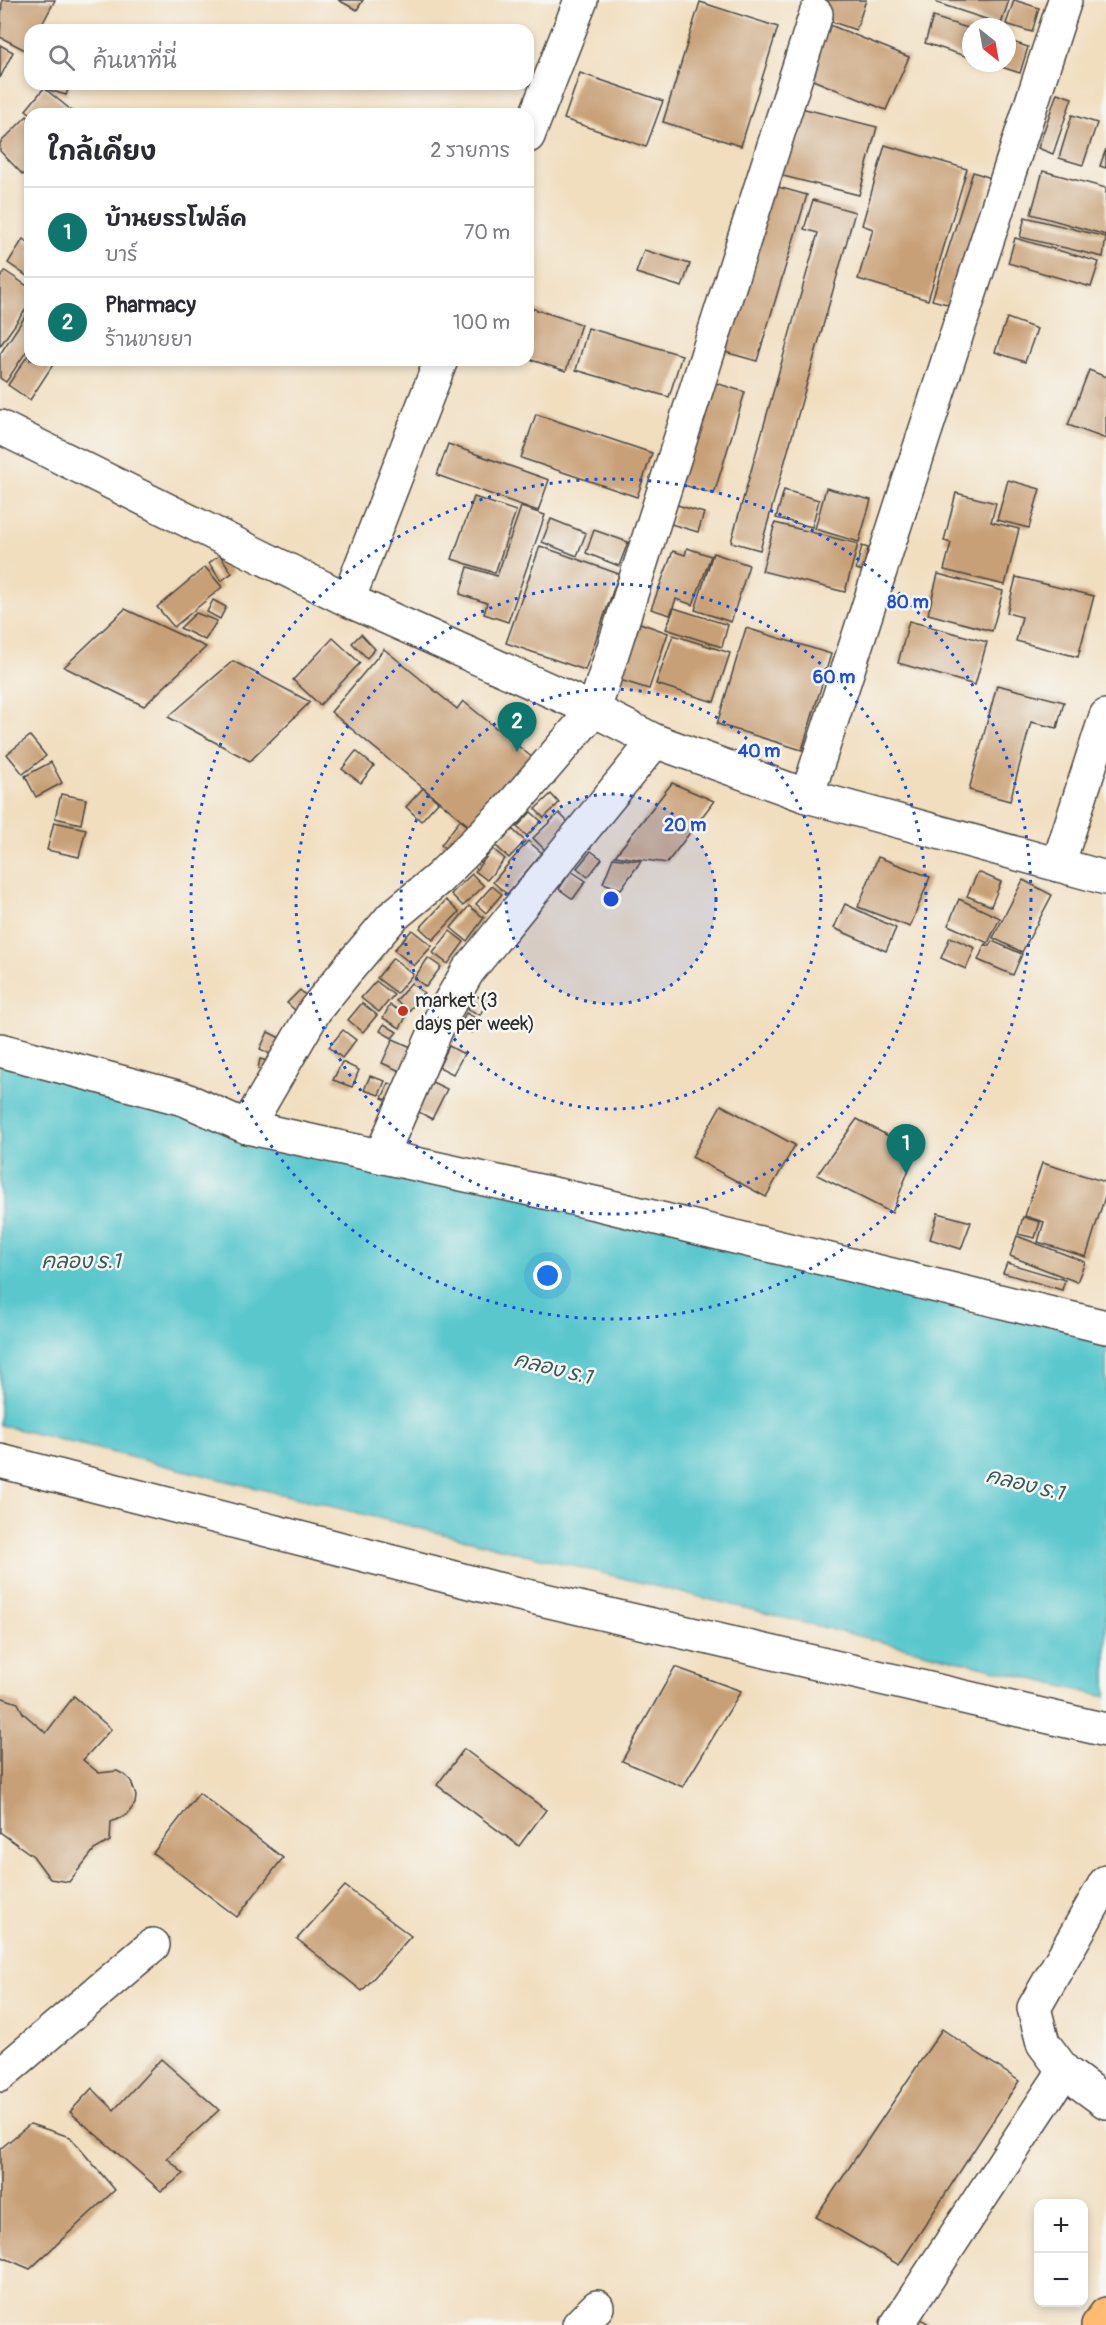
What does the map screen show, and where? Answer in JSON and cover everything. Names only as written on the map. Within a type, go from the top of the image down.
[{"type":"main road","points":[[1098,2325],[1106,2314]]},
{"type":"street","points":[[534,120],[580,0]]},
{"type":"street","points":[[807,796],[1065,0]]},
{"type":"street","points":[[247,1127],[315,1010],[348,969],[392,918],[438,879],[509,809],[594,710],[816,14]]},
{"type":"street","points":[[348,600],[439,366]]},
{"type":"street","points":[[0,427],[348,600],[594,710],[655,741],[807,796],[1106,878]]},
{"type":"street","points":[[1058,865],[1106,716]]},
{"type":"street","points":[[381,1155],[443,1014],[468,971],[655,741]]},
{"type":"street","points":[[0,1050],[184,1099],[247,1127],[599,1204],[1106,1327]]},
{"type":"street","points":[[0,1461],[494,1588],[1106,1730]]},
{"type":"street","points":[[1106,1882],[1034,2008],[1043,2043],[1064,2071],[1106,2102]]},
{"type":"street","points":[[0,2074],[153,1945]]},
{"type":"street","points":[[897,2325],[1064,2071]]},
{"type":"water","name":"คลอง ร.1","points":[[0,1060],[1106,1334],[1106,1697],[0,1425]]},
{"type":"building","points":[[2,0],[55,0],[42,24],[24,24],[24,49],[0,37]]},
{"type":"building","points":[[338,0],[363,0],[357,10]]},
{"type":"building","points":[[827,0],[866,0],[856,30],[821,18]]},
{"type":"building","points":[[938,0],[1009,0],[1003,18],[983,18],[937,3]]},
{"type":"building","points":[[1014,0],[1039,8],[1032,32],[1016,27],[1016,18],[1008,18]]},
{"type":"building","points":[[700,2],[778,27],[741,146],[663,122]]},
{"type":"building","points":[[933,17],[962,26],[962,55],[925,43]]},
{"type":"building","points":[[830,25],[909,57],[886,110],[808,78]]},
{"type":"building","points":[[1016,43],[1028,47],[1020,73],[1016,72]]},
{"type":"building","points":[[0,45],[13,52],[0,78]]},
{"type":"building","points":[[580,73],[663,101],[646,147],[564,119]]},
{"type":"building","points":[[42,90],[46,90],[69,108],[28,108]]},
{"type":"building","points":[[49,90],[68,90],[66,95]]},
{"type":"building","points":[[1057,93],[1072,98],[1053,154],[1038,148]]},
{"type":"building","points":[[793,106],[877,127],[859,195],[775,174]]},
{"type":"building","points":[[1072,115],[1097,123],[1083,165],[1059,158]]},
{"type":"building","points":[[24,119],[23,175],[0,151],[0,143]]},
{"type":"building","points":[[885,145],[967,169],[928,300],[858,279],[873,229],[862,225]]},
{"type":"building","points":[[1106,149],[1106,168],[1100,166]]},
{"type":"building","points":[[1043,171],[1106,188],[1106,235],[1031,214]]},
{"type":"building","points":[[973,172],[991,178],[951,305],[932,300]]},
{"type":"building","points":[[771,185],[807,195],[757,361],[721,351]]},
{"type":"building","points":[[813,200],[855,212],[760,550],[731,542],[818,233],[804,229]]},
{"type":"building","points":[[1025,217],[1106,237],[1103,257],[1020,237]]},
{"type":"building","points":[[1015,238],[1099,262],[1091,287],[1008,263]]},
{"type":"building","points":[[23,239],[24,274],[8,263]]},
{"type":"building","points":[[644,250],[690,264],[682,287],[636,273]]},
{"type":"building","points":[[5,271],[24,284],[24,312],[0,346],[0,278]]},
{"type":"building","points":[[534,309],[581,324],[566,371],[534,361]]},
{"type":"building","points":[[24,318],[24,355],[6,382],[0,378],[0,354]]},
{"type":"building","points":[[1007,318],[1037,329],[1025,362],[995,352]]},
{"type":"building","points":[[588,328],[682,355],[669,397],[576,370]]},
{"type":"building","points":[[24,361],[24,366],[52,366],[30,400],[8,385]]},
{"type":"building","points":[[1089,370],[1106,377],[1106,439],[1068,425]]},
{"type":"building","points":[[709,381],[745,392],[714,494],[677,483]]},
{"type":"building","points":[[536,414],[652,453],[637,497],[521,458]]},
{"type":"building","points":[[448,444],[549,480],[538,511],[437,475]]},
{"type":"building","points":[[1008,480],[1040,489],[1029,528],[997,520]]},
{"type":"building","points":[[826,488],[871,500],[859,542],[815,529]]},
{"type":"building","points":[[784,490],[819,500],[812,527],[776,518]]},
{"type":"building","points":[[956,493],[996,503],[991,522],[1019,529],[1005,585],[944,570],[951,543],[944,541]]},
{"type":"building","points":[[474,497],[516,511],[495,573],[452,559]]},
{"type":"building","points":[[677,505],[704,513],[698,532],[671,524]]},
{"type":"building","points":[[521,507],[545,515],[508,622],[484,614],[487,603],[460,594],[468,567],[497,576]]},
{"type":"building","points":[[551,519],[586,533],[577,556],[542,542]]},
{"type":"building","points":[[775,523],[858,544],[845,592],[762,571]]},
{"type":"building","points":[[594,530],[628,542],[619,566],[586,553]]},
{"type":"building","points":[[540,546],[619,574],[585,670],[506,643]]},
{"type":"building","points":[[862,546],[868,548],[863,571],[856,569]]},
{"type":"building","points":[[687,548],[711,556],[693,605],[676,599],[670,615],[651,609],[673,551],[685,555]]},
{"type":"building","points":[[713,553],[749,565],[731,622],[695,610]]},
{"type":"building","points":[[220,555],[232,573],[221,581],[209,563]]},
{"type":"building","points":[[205,567],[222,587],[174,627],[157,607]]},
{"type":"building","points":[[938,574],[1003,591],[992,631],[928,614]]},
{"type":"building","points":[[1016,577],[1094,596],[1078,657],[1016,641],[1022,617],[1007,613]]},
{"type":"building","points":[[213,600],[226,607],[220,619],[207,612]]},
{"type":"building","points":[[674,608],[728,625],[722,647],[666,629]]},
{"type":"building","points":[[125,609],[206,647],[144,706],[64,667]]},
{"type":"building","points":[[196,613],[217,621],[205,640],[180,628]]},
{"type":"building","points":[[909,621],[987,642],[975,685],[898,663]]},
{"type":"building","points":[[640,623],[668,633],[649,689],[620,680]]},
{"type":"building","points":[[746,628],[831,654],[802,750],[717,724]]},
{"type":"building","points":[[361,634],[375,649],[367,658],[352,643]]},
{"type":"building","points":[[673,635],[730,653],[714,702],[656,684]]},
{"type":"building","points":[[333,638],[360,663],[320,705],[293,680]]},
{"type":"building","points":[[384,649],[457,709],[463,701],[534,759],[474,830],[331,712]]},
{"type":"building","points":[[233,661],[310,702],[250,761],[168,717]]},
{"type":"building","points":[[997,685],[1064,702],[1057,728],[1031,722],[1010,801],[969,790]]},
{"type":"building","points":[[30,736],[46,756],[23,774],[7,754]]},
{"type":"building","points":[[356,751],[374,766],[361,783],[342,769]]},
{"type":"building","points":[[51,762],[62,783],[36,797],[25,776]]},
{"type":"building","points":[[672,783],[714,801],[667,863],[615,856]]},
{"type":"building","points":[[423,788],[438,802],[421,821],[406,807]]},
{"type":"building","points":[[61,794],[86,799],[81,824],[55,818]]},
{"type":"building","points":[[551,794],[559,803],[544,818],[535,809]]},
{"type":"building","points":[[531,812],[541,821],[527,836],[517,827]]},
{"type":"building","points":[[559,813],[572,826],[546,851],[533,838]]},
{"type":"building","points":[[460,820],[472,829],[453,854],[441,845]]},
{"type":"building","points":[[54,822],[86,829],[79,857],[47,850]]},
{"type":"building","points":[[512,829],[525,841],[509,858],[496,846]]},
{"type":"building","points":[[528,841],[542,853],[507,894],[493,882]]},
{"type":"building","points":[[493,849],[505,859],[487,880],[475,871]]},
{"type":"building","points":[[591,851],[602,859],[588,877],[577,868]]},
{"type":"building","points":[[878,857],[930,877],[910,927],[858,907]]},
{"type":"building","points":[[613,858],[641,861],[621,889],[603,883]]},
{"type":"building","points":[[571,871],[586,881],[573,899],[559,889]]},
{"type":"building","points":[[978,872],[1001,882],[991,906],[967,896]]},
{"type":"building","points":[[472,874],[484,886],[463,906],[451,894]]},
{"type":"building","points":[[1023,880],[1052,895],[1022,952],[993,938]]},
{"type":"building","points":[[492,886],[502,894],[486,913],[476,904]]},
{"type":"building","points":[[959,899],[1000,918],[988,943],[948,925]]},
{"type":"building","points":[[446,900],[459,912],[433,940],[420,928]]},
{"type":"building","points":[[845,904],[896,928],[886,951],[834,928]]},
{"type":"building","points":[[469,906],[484,918],[467,941],[451,928]]},
{"type":"building","points":[[412,930],[432,946],[414,966],[394,950]]},
{"type":"building","points":[[450,931],[464,942],[448,964],[433,953]]},
{"type":"building","points":[[950,937],[975,948],[966,969],[941,958]]},
{"type":"building","points":[[992,941],[1022,954],[1013,975],[978,960],[985,944],[989,946]]},
{"type":"building","points":[[393,958],[413,974],[397,993],[377,978]]},
{"type":"building","points":[[428,958],[441,967],[426,987],[414,978]]},
{"type":"building","points":[[376,981],[394,995],[379,1012],[361,998]]},
{"type":"building","points":[[411,983],[424,993],[409,1011],[396,1001]]},
{"type":"building","points":[[300,990],[315,1004],[303,1017],[287,1003]]},
{"type":"building","points":[[475,995],[487,1001],[480,1015],[468,1009]]},
{"type":"building","points":[[362,1003],[377,1015],[363,1032],[348,1020]]},
{"type":"building","points":[[390,1005],[407,1015],[400,1028],[383,1018]]},
{"type":"building","points":[[466,1013],[479,1020],[472,1033],[459,1026]]},
{"type":"building","points":[[384,1024],[397,1032],[392,1038],[380,1031]]},
{"type":"building","points":[[343,1030],[356,1040],[342,1058],[329,1047]]},
{"type":"building","points":[[268,1032],[288,1042],[280,1059],[260,1049]]},
{"type":"building","points":[[393,1039],[420,1051],[409,1075],[382,1063]]},
{"type":"building","points":[[449,1046],[464,1054],[453,1074],[439,1067]]},
{"type":"building","points":[[260,1059],[275,1063],[273,1073],[258,1069]]},
{"type":"building","points":[[342,1062],[359,1070],[352,1087],[333,1080]]},
{"type":"building","points":[[370,1076],[385,1081],[379,1095],[364,1090]]},
{"type":"building","points":[[430,1081],[447,1089],[432,1119],[415,1110]]},
{"type":"building","points":[[389,1083],[402,1089],[396,1103],[382,1098]]},
{"type":"building","points":[[721,1105],[795,1145],[766,1197],[692,1157]]},
{"type":"building","points":[[857,1119],[916,1151],[892,1213],[817,1175]]},
{"type":"building","points":[[1042,1163],[1106,1182],[1106,1193],[1086,1257],[1038,1242],[1044,1222],[1025,1216]]},
{"type":"building","points":[[938,1213],[971,1222],[961,1249],[930,1239]]},
{"type":"building","points":[[1023,1217],[1040,1222],[1035,1238],[1018,1234]]},
{"type":"building","points":[[1017,1236],[1085,1262],[1077,1282],[1010,1256]]},
{"type":"building","points":[[1007,1263],[1065,1280],[1062,1290],[1003,1273]]},
{"type":"building","points":[[675,1667],[741,1691],[683,1787],[622,1761]]},
{"type":"building","points":[[74,1696],[111,1729],[83,1760],[99,1773],[117,1771],[125,1775],[131,1781],[136,1796],[135,1804],[127,1815],[111,1822],[110,1841],[94,1850],[69,1882],[50,1879],[33,1856],[0,1832],[0,1697],[18,1703],[23,1713],[46,1733]]},
{"type":"building","points":[[464,1749],[546,1810],[519,1846],[437,1785]]},
{"type":"building","points":[[199,1793],[283,1858],[237,1917],[153,1853]]},
{"type":"building","points":[[345,1886],[411,1936],[362,1991],[297,1939]]},
{"type":"building","points":[[942,2029],[1019,2081],[899,2265],[816,2217]]},
{"type":"building","points":[[161,2059],[219,2110],[167,2158],[184,2174],[161,2191],[70,2112],[92,2088],[114,2110]]},
{"type":"building","points":[[30,2124],[70,2137],[115,2190],[30,2269],[0,2256],[0,2149]]},
{"type":"building","points":[[917,2316],[930,2325],[911,2325]]},
{"type":"place","name":"Pharmacy","points":[[517,752]]},
{"type":"place","name":"market (3 days per week)","points":[[403,1011]]},
{"type":"place","name":"บ้านยรรโฟล์ค","points":[[906,1174]]}]
